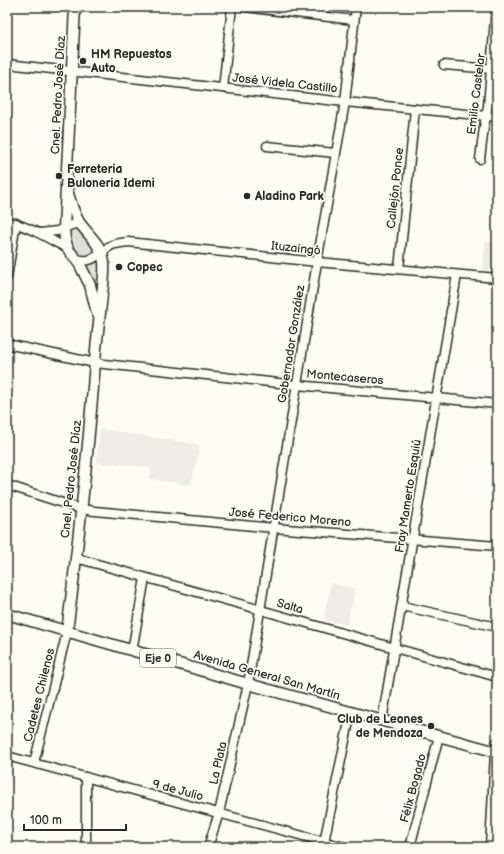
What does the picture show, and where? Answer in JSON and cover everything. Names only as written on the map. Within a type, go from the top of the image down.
[{"type":"main road","name":"Cnel. Pedro José Díaz","points":[[75,7],[66,185],[66,231],[68,249],[76,258],[90,285],[96,311],[98,329]]},
{"type":"main road","name":"Cnel. Pedro José Díaz","points":[[66,185],[73,209],[81,225],[99,251],[104,262],[81,509],[67,632]]},
{"type":"main road","name":"Avenida General San Martín","points":[[7,614],[132,651],[382,721],[439,736],[496,748]]},
{"type":"street","points":[[223,88],[232,7]]},
{"type":"street","points":[[244,7],[354,20]]},
{"type":"street","name":"Gobernador González","points":[[248,684],[316,262],[345,102],[356,7]]},
{"type":"street","name":"Emilio Castelar","points":[[480,159],[492,69],[496,7]]},
{"type":"street","name":"José Videla Castillo","points":[[7,64],[345,102],[497,117]]},
{"type":"street","points":[[444,65],[492,69]]},
{"type":"street","name":"Callejón Ponce","points":[[398,269],[415,109]]},
{"type":"street","points":[[267,146],[336,153]]},
{"type":"street","points":[[7,221],[40,233],[68,249]]},
{"type":"street","points":[[7,277],[16,223]]},
{"type":"street","points":[[40,233],[66,231],[74,224],[81,225]]},
{"type":"street","name":"Ituzaingó","points":[[76,258],[82,261],[88,260],[99,251],[112,245],[128,242],[316,262],[497,278]]},
{"type":"street","name":"Fray Mamerto Esquiú","points":[[382,721],[457,275]]},
{"type":"street","name":"Montecaseros","points":[[7,344],[95,363],[297,385],[497,404]]},
{"type":"street","name":"José Federico Moreno","points":[[7,485],[81,509],[95,511],[274,528],[497,546]]},
{"type":"street","name":"Salta","points":[[76,558],[497,677]]},
{"type":"street","points":[[132,651],[145,578]]},
{"type":"street","points":[[402,606],[497,627]]},
{"type":"street","name":"Cadetes Chilenos","points":[[34,763],[67,632]]},
{"type":"street","name":"La Plata","points":[[208,847],[219,813],[248,684]]},
{"type":"street","points":[[323,844],[351,712]]},
{"type":"street","name":"Félix Bogado","points":[[410,847],[439,736]]},
{"type":"street","points":[[490,847],[496,748]]},
{"type":"street","name":"9 de Julio","points":[[7,756],[219,813],[323,844],[344,847]]},
{"type":"street","points":[[86,777],[86,847]]},
{"type":"shaded area","points":[[76,228],[82,231],[89,240],[94,250],[92,255],[81,257],[71,248],[68,232]]},
{"type":"shaded area","points":[[485,242],[497,243],[497,271],[483,270]]},
{"type":"shaded area","points":[[99,261],[101,268],[99,310],[84,265],[94,264]]},
{"type":"shaded area","points":[[100,429],[200,445],[191,485],[150,479],[151,468],[122,464],[96,463]]},
{"type":"shaded area","points":[[331,583],[355,589],[347,625],[323,620]]},
{"type":"place","name":"HM Repuestos Auto","points":[[83,61]]},
{"type":"place","name":"Ferreteria Buloneria Idemi","points":[[59,176]]},
{"type":"place","name":"Aladino Park","points":[[247,196]]},
{"type":"place","name":"Copec","points":[[119,267]]},
{"type":"place","name":"Club de Leones de Mendoza","points":[[431,726]]}]
